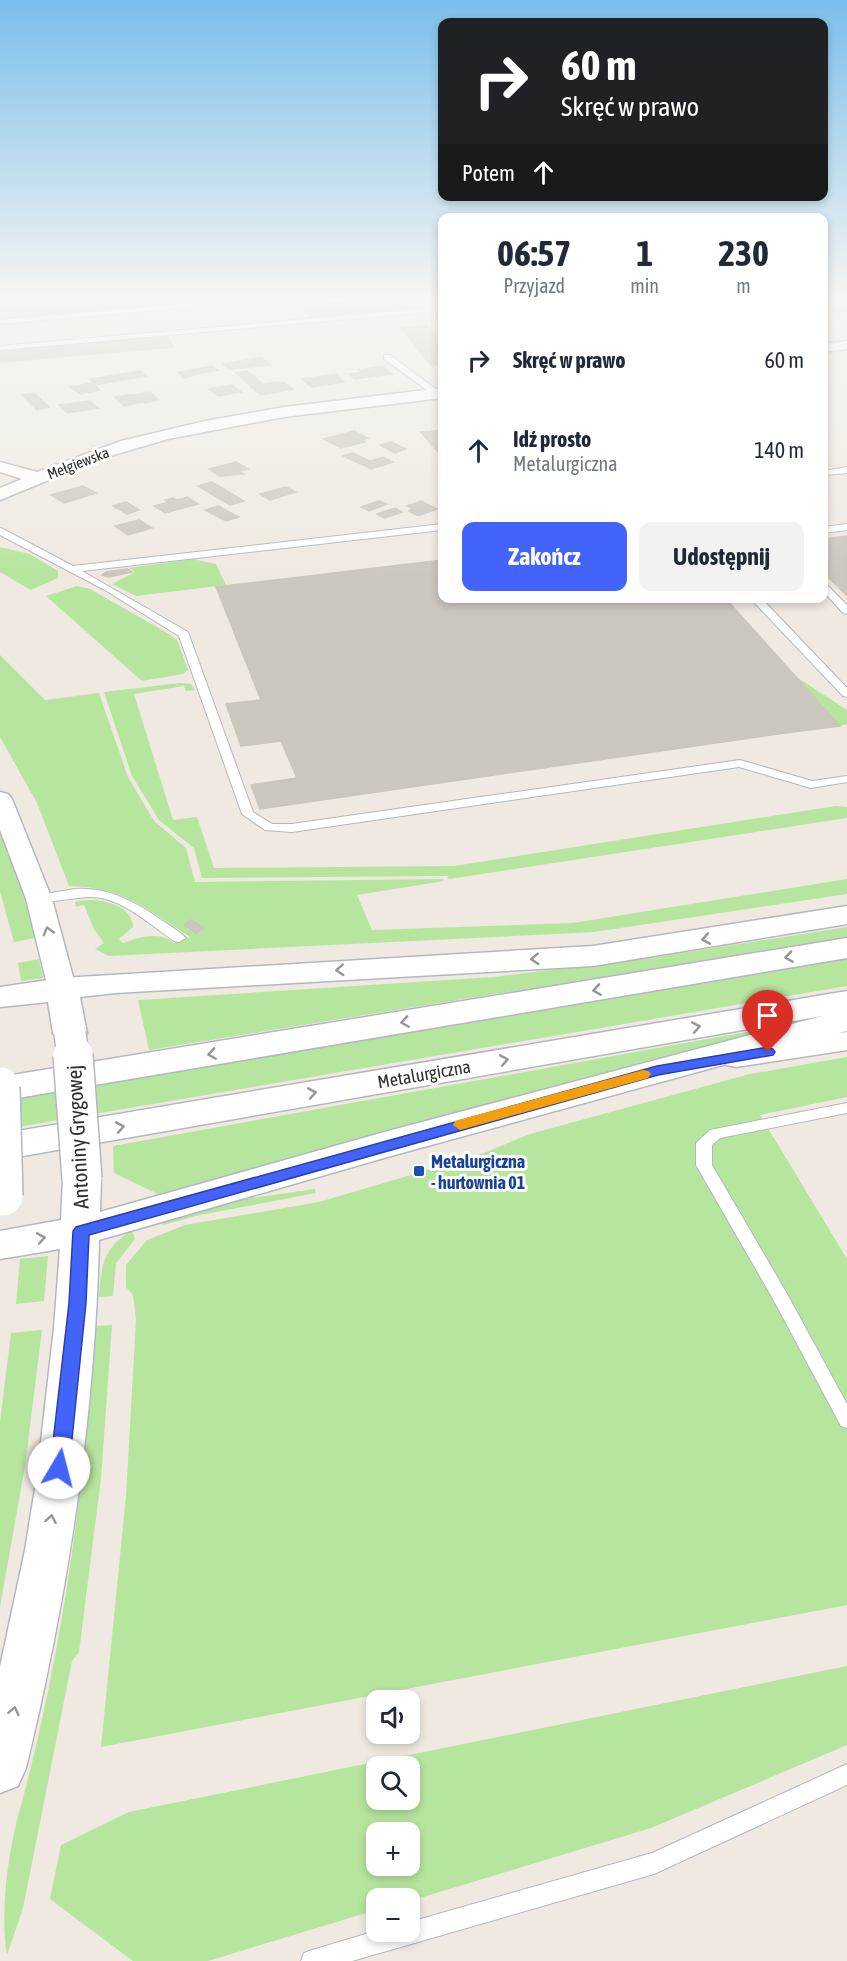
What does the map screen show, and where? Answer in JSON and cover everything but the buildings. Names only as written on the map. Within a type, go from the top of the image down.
[{"type":"main road","points":[[0,997],[127,982],[593,956],[847,915]]},
{"type":"main road","points":[[0,1251],[3,1196],[0,1088],[847,948]]},
{"type":"main road","name":"Antoniny Grygowej","points":[[0,1768],[34,1617],[57,1488],[68,1409],[78,1303],[82,1179],[75,1073],[62,988]]},
{"type":"main road","name":"Metalurgiczna","points":[[0,1147],[847,1001]]},
{"type":"main road","points":[[0,1245],[81,1231],[847,1020]]},
{"type":"street","name":"Mełgiewska","points":[[0,495],[38,478],[125,446],[208,425],[293,411],[438,393]]},
{"type":"street","points":[[0,467],[38,478]]},
{"type":"street","name":"Antoniny Grygowej","points":[[0,799],[39,899],[62,988]]},
{"type":"street","points":[[657,1071],[847,1041]]},
{"type":"lane","points":[[828,472],[847,470]]},
{"type":"lane","points":[[72,569],[438,527]]},
{"type":"lane","points":[[828,529],[847,527]]},
{"type":"lane","points":[[0,531],[72,569],[184,634],[248,814],[269,827],[291,828],[740,763],[810,785],[847,779]]},
{"type":"lane","points":[[828,591],[847,610]]},
{"type":"lane","points":[[760,603],[847,694]]},
{"type":"lane","points":[[39,899],[88,893],[114,897],[179,938]]},
{"type":"lane","points":[[847,1108],[715,1134],[704,1143],[704,1165],[780,1296],[847,1421]]},
{"type":"lane","points":[[312,1961],[654,1863],[847,1774]]},
{"type":"green space","points":[[0,547],[30,554],[58,571],[58,578],[31,590],[0,572]]},
{"type":"green space","points":[[193,559],[216,564],[226,585],[136,596],[112,584],[135,572],[129,568]]},
{"type":"green space","points":[[77,586],[90,589],[177,640],[188,670],[183,674],[142,681],[46,596]]},
{"type":"green space","points":[[0,655],[45,700],[99,693],[128,777],[154,821],[186,848],[195,882],[443,879],[444,881],[357,895],[372,930],[573,923],[847,879],[847,894],[594,932],[109,956],[95,949],[104,943],[94,929],[84,905],[76,907],[75,902],[101,901],[111,903],[126,912],[133,927],[119,939],[123,943],[156,936],[174,943],[190,937],[134,901],[120,895],[88,887],[69,886],[37,803],[0,737]]},
{"type":"green space","points":[[795,676],[847,710],[847,724],[840,726]]},
{"type":"green space","points":[[180,683],[191,684],[195,690],[186,691],[184,686],[134,694],[173,820],[197,817],[214,868],[454,866],[836,806],[847,807],[847,818],[449,879],[447,876],[202,878],[194,848],[159,820],[132,776],[104,692]]},
{"type":"green space","points":[[0,829],[17,872],[35,938],[14,942],[0,891]]},
{"type":"green space","points":[[847,927],[847,937],[149,1050],[138,1000],[494,977],[657,957]]},
{"type":"green space","points":[[847,956],[847,986],[0,1130],[0,1099]]},
{"type":"green space","points":[[39,959],[43,978],[21,981],[18,963]]},
{"type":"green space","points":[[835,1016],[158,1194],[114,1173],[113,1146]]},
{"type":"green space","points":[[847,1057],[847,1097],[760,1115],[847,1259],[847,1605],[400,1690],[366,1690],[366,1697],[101,1747],[126,1496],[136,1320],[133,1295],[126,1287],[126,1265],[147,1240],[185,1225],[319,1202],[479,1155],[530,1134],[750,1074]]},
{"type":"green space","points":[[315,1189],[316,1193],[200,1215],[163,1225],[161,1220],[246,1199]]},
{"type":"green space","points":[[132,1230],[135,1239],[116,1263],[113,1296],[99,1297],[105,1259],[115,1244]]},
{"type":"green space","points":[[48,1256],[44,1301],[16,1304],[20,1259]]},
{"type":"green space","points":[[112,1325],[101,1478],[79,1652],[72,1661],[23,1908],[7,1955],[4,1920],[9,1863],[48,1690],[70,1569],[85,1448],[96,1326]]},
{"type":"green space","points":[[42,1330],[25,1466],[0,1607],[0,1422],[11,1333]]},
{"type":"green space","points":[[847,1666],[847,1745],[651,1828],[420,1898],[420,1888],[366,1888],[366,1913],[208,1961],[133,1961],[50,1899],[61,1845],[129,1812],[366,1764],[366,1810],[420,1810],[420,1756],[404,1756]]},
{"type":"slow traffic","points":[[460,1125],[643,1074]]},
{"type":"place","name":"Metalurgiczna - hurtownia 01","points":[[419,1171]]},
{"type":"route","points":[[59,1468],[68,1409],[78,1303],[81,1231],[657,1071],[768,1052]]}]
